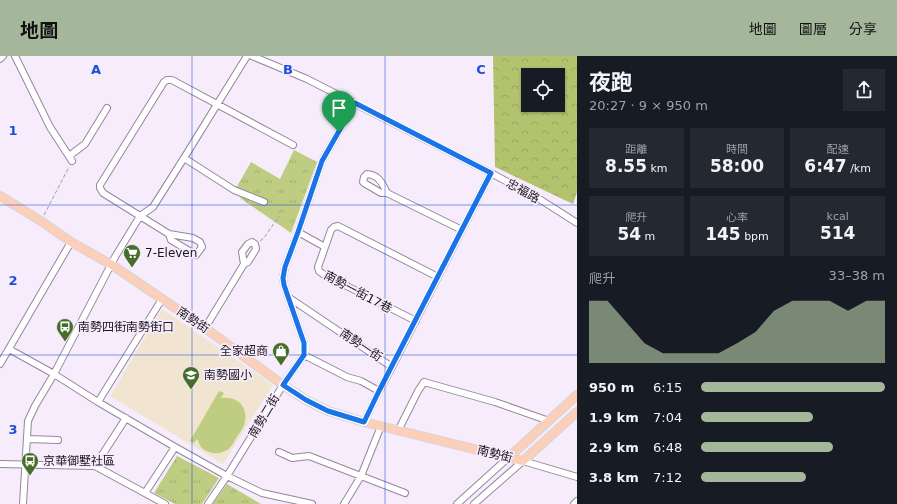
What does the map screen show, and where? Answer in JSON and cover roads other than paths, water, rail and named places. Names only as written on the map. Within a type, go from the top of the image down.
[{"type":"main road","name":"南勢街","points":[[0,196],[41,221],[71,242],[112,265],[205,328],[306,400],[328,411],[364,422],[523,461]]},
{"type":"main road","points":[[509,457],[577,395]]},
{"type":"main road","points":[[523,461],[577,412]]},
{"type":"street","points":[[0,59],[3,56]]},
{"type":"street","points":[[15,56],[50,127],[70,158],[85,144],[107,108]]},
{"type":"street","points":[[23,504],[28,421],[35,406],[54,374],[115,257],[140,216],[153,207],[247,56]]},
{"type":"street","name":"忠福路","points":[[252,56],[307,79],[355,103],[541,200],[577,223]]},
{"type":"street","points":[[169,234],[171,240],[196,255],[202,247],[200,242],[193,238],[169,234],[103,192],[100,188],[100,185],[164,82],[167,80],[172,80],[293,145]]},
{"type":"street","points":[[355,103],[322,161],[283,273],[284,285],[304,343],[304,355],[347,377],[361,381],[379,391]]},
{"type":"street","points":[[184,158],[234,190],[264,202]]},
{"type":"street","name":"南勢一街","points":[[288,297],[392,367],[491,173]]},
{"type":"street","points":[[387,193],[462,230]]},
{"type":"street","name":"南勢一街17巷","points":[[416,321],[319,271],[318,267],[331,230],[338,226],[438,277]]},
{"type":"street","points":[[298,232],[325,247]]},
{"type":"street","points":[[0,364],[71,242]]},
{"type":"street","points":[[205,328],[244,264],[248,262],[256,248],[252,242],[248,244],[242,252],[244,264]]},
{"type":"street","points":[[98,402],[162,299]]},
{"type":"street","points":[[9,349],[54,374],[98,402],[175,447],[262,494],[312,504]]},
{"type":"street","name":"南勢二街","points":[[208,504],[283,385],[304,355]]},
{"type":"street","points":[[364,422],[392,367]]},
{"type":"street","points":[[398,431],[424,382],[495,402],[549,421]]},
{"type":"street","points":[[95,466],[126,418]]},
{"type":"street","points":[[344,504],[361,476],[380,426]]},
{"type":"street","points":[[27,439],[58,440]]},
{"type":"street","points":[[145,493],[175,447]]},
{"type":"street","points":[[279,452],[292,458],[310,456],[405,493]]},
{"type":"street","points":[[456,504],[509,457]]},
{"type":"street","points":[[474,504],[523,461]]},
{"type":"street","name":"南勢街","points":[[523,461],[577,477]]},
{"type":"street","points":[[0,464],[95,466],[165,504]]},
{"type":"street","points":[[574,504],[577,501]]},
{"type":"place","name":"7-Eleven","points":[[132,268]]},
{"type":"place","name":"南勢四街南勢街口","points":[[65,342]]},
{"type":"place","name":"全家超商","points":[[281,366]]},
{"type":"place","name":"南勢國小","points":[[191,390]]},
{"type":"place","name":"京華御墅社區","points":[[30,476]]}]
